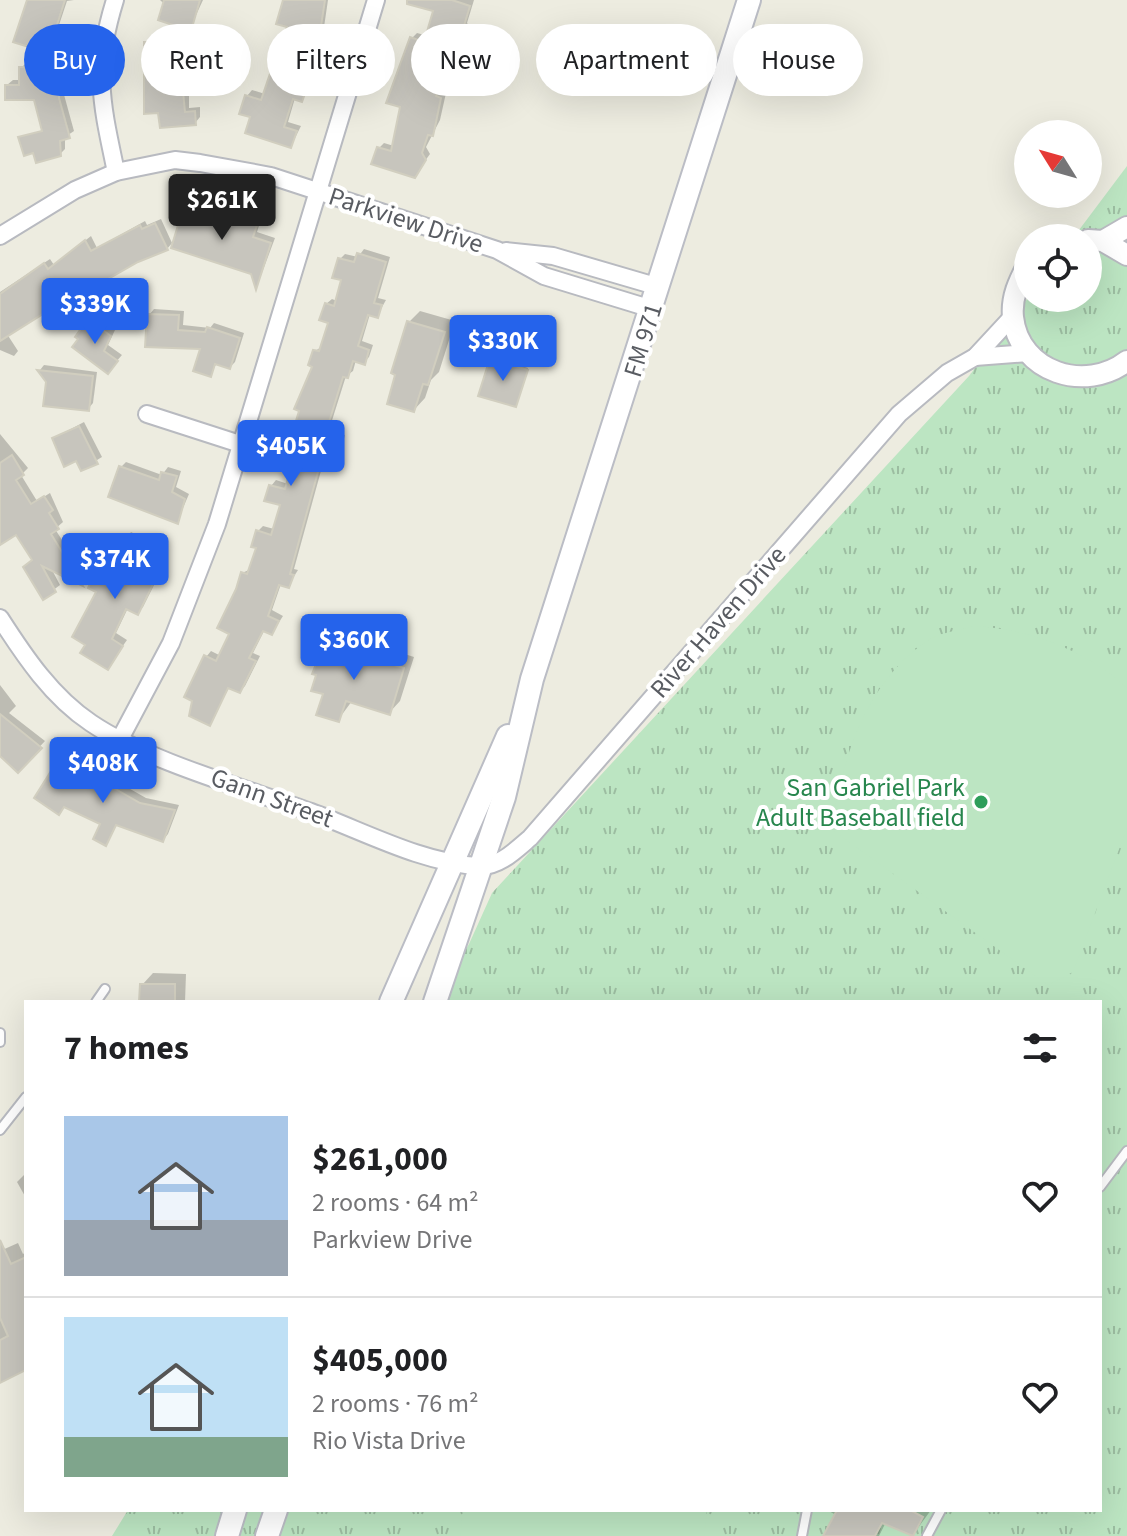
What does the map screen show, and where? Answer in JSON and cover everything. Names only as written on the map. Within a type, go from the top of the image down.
[{"type":"main road","name":"FM 971","points":[[436,1000],[504,797],[532,679],[749,0]]},
{"type":"main road","name":"FM 971","points":[[392,1000],[532,679]]},
{"type":"main road","points":[[227,1536],[234,1512]]},
{"type":"main road","points":[[267,1536],[275,1512]]},
{"type":"street","points":[[115,0],[102,44],[99,82],[116,172]]},
{"type":"street","points":[[120,739],[193,593],[376,0]]},
{"type":"street","name":"Parkview Drive","points":[[0,236],[75,190],[116,172],[175,160],[271,176],[497,250],[544,276],[656,298]]},
{"type":"street","points":[[1102,237],[1127,227]]},
{"type":"street","points":[[1102,243],[1127,255]]},
{"type":"street","points":[[1014,302],[1013,316],[1018,336],[1028,353],[1046,369],[1070,377],[1094,377],[1124,367]]},
{"type":"street","name":"River Haven Drive","points":[[481,867],[507,857],[530,838],[899,414],[947,373],[975,357],[1013,316]]},
{"type":"street","name":"River Haven Drive","points":[[975,357],[1028,353]]},
{"type":"street","points":[[147,414],[240,444]]},
{"type":"street","name":"Gann Street","points":[[0,618],[35,670],[69,707],[120,739],[184,766],[453,862]]},
{"type":"street","points":[[453,862],[481,867]]},
{"type":"lane","points":[[97,1000],[105,989]]},
{"type":"lane","points":[[0,1033],[0,1042]]},
{"type":"lane","points":[[0,1130],[24,1100]]},
{"type":"lane","points":[[1102,1184],[1127,1151]]},
{"type":"lane","points":[[802,1536],[807,1512]]},
{"type":"lane","points":[[927,1536],[940,1512]]},
{"type":"green space","points":[[1127,166],[1127,1536],[112,1536],[127,1512],[1102,1512],[1102,1000],[435,1000],[469,944],[492,893],[969,376],[1017,312],[1102,312],[1102,224],[1084,224],[1096,208],[1102,208],[1102,199]]},
{"type":"green space","name":"San Gabriel Park Adult Baseball field","points":[[974,626],[1015,632],[1056,644],[1094,663],[1127,688],[1127,828],[1073,972],[1048,985],[831,829],[850,750],[872,701],[887,678],[927,641]]},
{"type":"green space","points":[[463,1512],[707,1512],[704,1536],[460,1536]]},
{"type":"building","points":[[27,0],[65,0],[57,24],[24,24],[24,45],[13,42]]},
{"type":"building","points":[[164,0],[200,0],[193,24],[170,24],[158,20]]},
{"type":"building","points":[[283,0],[325,0],[321,24],[276,24]]},
{"type":"building","points":[[407,0],[452,0],[470,6],[465,24],[429,24],[433,11],[407,4]]},
{"type":"building","points":[[410,37],[411,96],[441,98],[433,136],[428,135],[422,153],[426,160],[415,178],[371,164],[377,147],[391,151],[400,107],[386,103],[389,96],[395,96],[395,78]]},
{"type":"building","points":[[19,67],[24,67],[24,96],[59,96],[70,138],[60,141],[61,156],[36,163],[33,153],[24,156],[18,137],[42,131],[34,100],[5,100],[5,85],[19,85]]},
{"type":"building","points":[[267,82],[267,96],[304,96],[302,102],[293,99],[284,127],[297,131],[291,148],[245,133],[250,117],[239,114],[245,96],[261,100]]},
{"type":"building","points":[[144,96],[183,96],[185,112],[195,111],[196,125],[160,128],[158,113],[144,114]]},
{"type":"building","points":[[183,209],[239,224],[241,216],[258,222],[253,237],[271,243],[256,290],[251,274],[171,248]]},
{"type":"building","points":[[155,223],[168,250],[138,262],[82,294],[87,300],[73,309],[67,299],[0,341],[0,294],[44,263],[48,269],[85,240],[91,251],[140,225],[142,229]]},
{"type":"building","points":[[357,253],[386,262],[374,303],[382,305],[378,318],[368,315],[358,346],[369,350],[365,365],[353,361],[348,378],[343,377],[325,435],[341,440],[337,453],[324,450],[290,574],[294,575],[289,588],[279,585],[268,616],[279,621],[272,635],[263,631],[249,658],[256,661],[240,693],[228,688],[210,726],[189,716],[192,701],[184,697],[204,655],[216,661],[229,634],[217,628],[241,572],[247,574],[256,548],[251,547],[256,530],[271,535],[280,505],[264,501],[269,485],[285,489],[293,459],[280,455],[284,439],[290,440],[299,411],[294,409],[312,367],[308,365],[313,350],[319,351],[328,323],[319,320],[325,303],[334,306],[341,280],[332,278],[338,258],[354,262]]},
{"type":"building","points":[[147,314],[179,315],[178,330],[205,332],[207,327],[240,338],[230,369],[215,364],[211,377],[193,371],[200,349],[145,347]]},
{"type":"building","points":[[88,319],[111,336],[104,351],[118,361],[108,374],[72,347]]},
{"type":"building","points":[[407,321],[445,332],[428,385],[423,384],[414,412],[387,404],[395,375],[391,373]]},
{"type":"building","points":[[490,358],[528,370],[516,407],[478,396]]},
{"type":"building","points":[[37,370],[93,376],[89,411],[43,406],[46,382]]},
{"type":"building","points":[[79,426],[98,464],[81,471],[76,461],[64,467],[52,438]]},
{"type":"building","points":[[12,455],[24,475],[16,480],[31,504],[44,496],[53,510],[49,513],[59,529],[51,534],[83,586],[42,566],[56,592],[43,600],[23,567],[32,560],[16,535],[0,545],[0,463]]},
{"type":"building","points":[[119,466],[159,480],[161,472],[177,476],[172,492],[185,499],[178,524],[108,497]]},
{"type":"building","points":[[124,536],[154,551],[146,568],[158,574],[138,615],[126,609],[112,639],[123,646],[108,670],[80,653],[85,645],[72,637],[96,592],[88,588],[94,575],[103,579]]},
{"type":"building","points":[[324,644],[404,668],[390,715],[346,701],[339,722],[316,715],[323,694],[311,691],[316,675],[312,674]]},
{"type":"building","points":[[0,714],[42,748],[18,773],[0,756]]},
{"type":"building","points":[[74,765],[140,803],[175,810],[163,842],[116,825],[106,846],[93,839],[100,824],[64,807],[59,815],[34,798],[53,768],[67,777]]},
{"type":"building","points":[[140,984],[175,984],[175,1000],[139,1000]]},
{"type":"building","points":[[0,1240],[11,1264],[24,1258],[24,1371],[0,1383],[0,1340],[8,1336],[0,1318]]},
{"type":"building","points":[[836,1512],[914,1512],[923,1517],[913,1536],[882,1523],[875,1536],[823,1536]]},
{"type":"place","name":"San Gabriel Park Adult Baseball field","points":[[981,802]]}]
